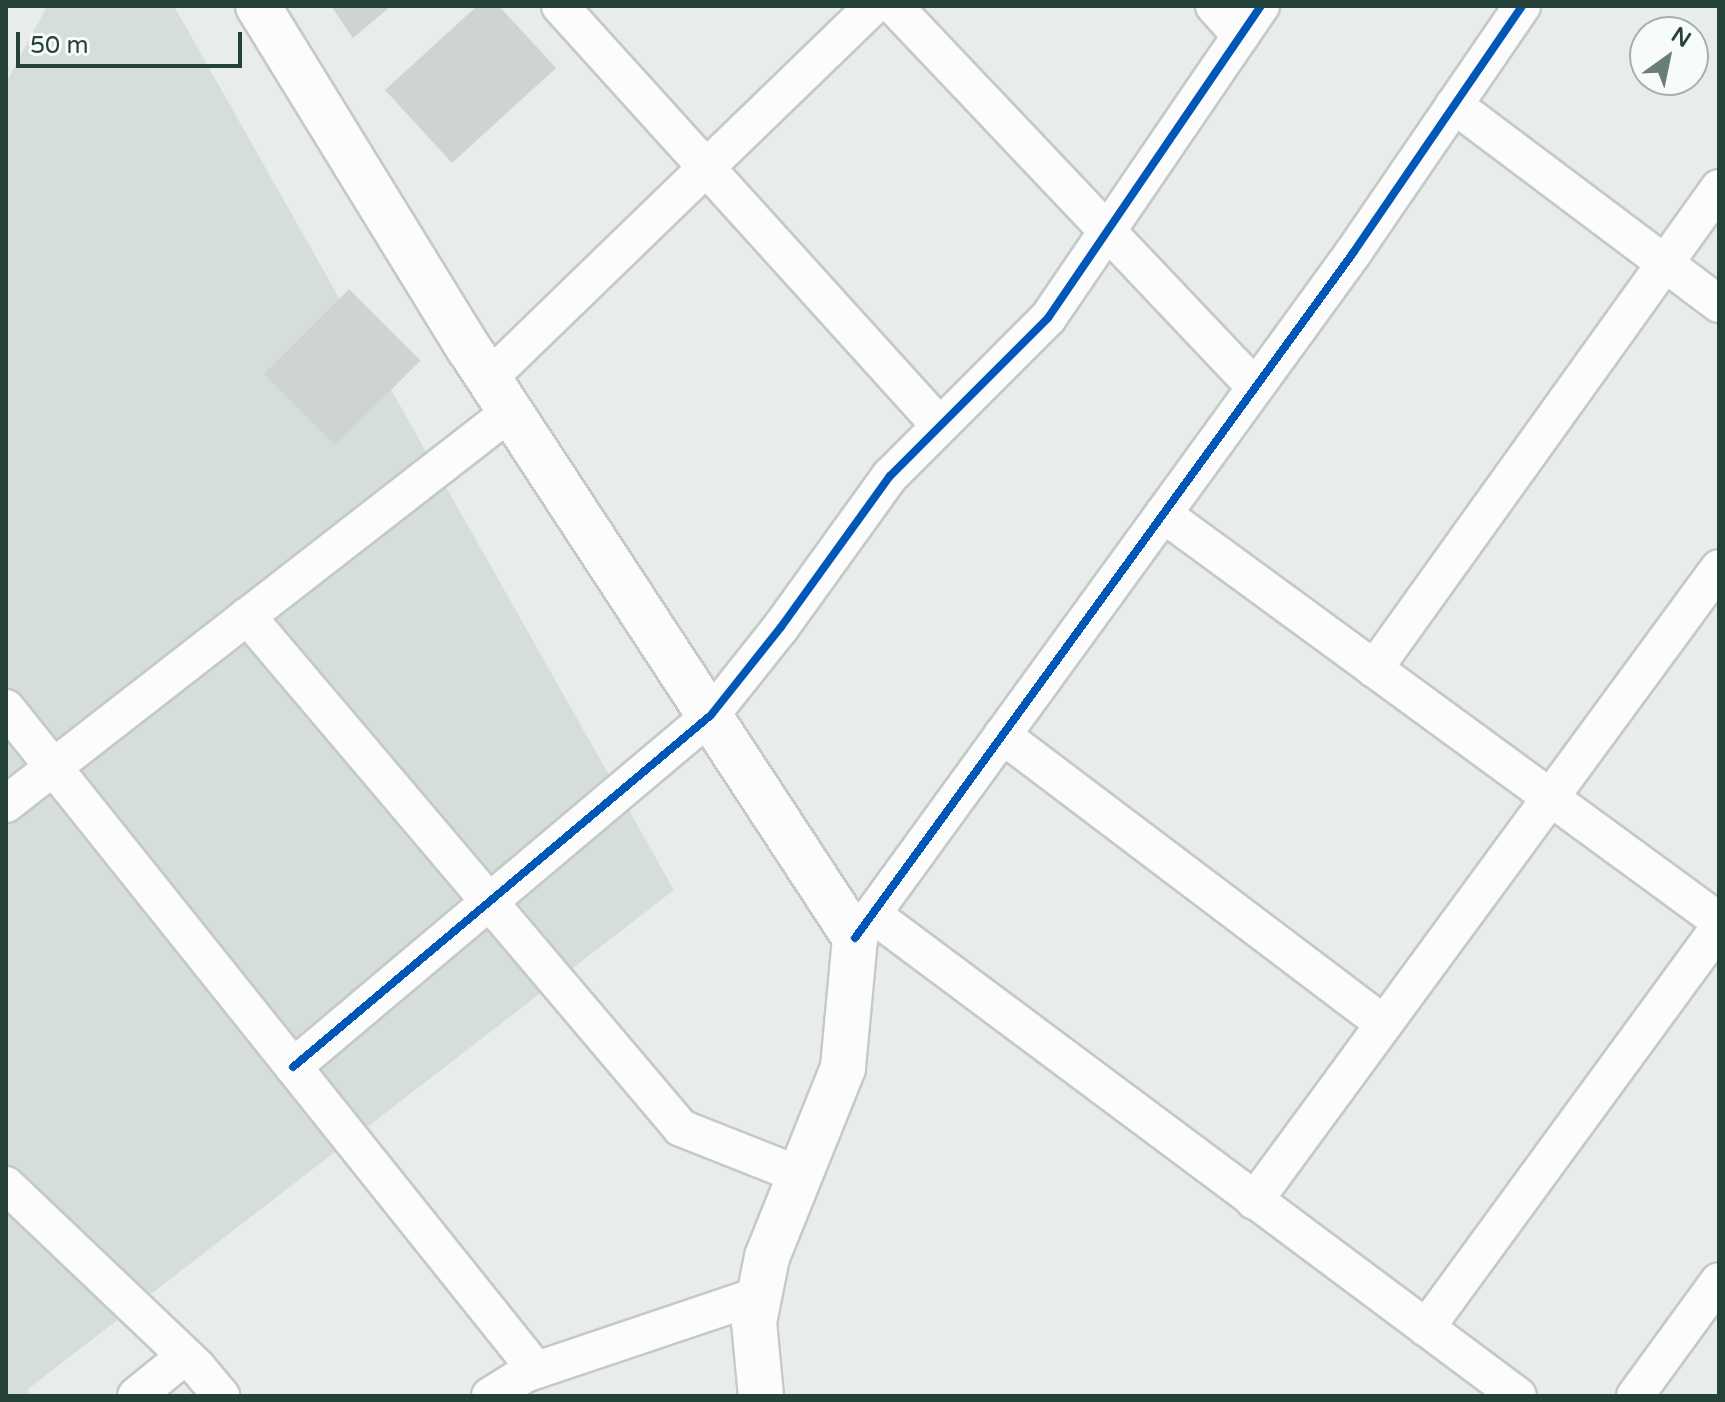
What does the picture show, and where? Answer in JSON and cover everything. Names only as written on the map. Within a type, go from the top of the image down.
[{"type":"main road","points":[[258,6],[499,395],[711,715],[864,926],[843,1068],[767,1257],[754,1322],[761,1396]]},
{"type":"street","points":[[560,6],[940,426]]},
{"type":"street","points":[[6,804],[247,616],[499,395],[706,168],[873,6]]},
{"type":"street","points":[[894,6],[1255,387]]},
{"type":"street","points":[[1214,6],[1241,36]]},
{"type":"street","points":[[293,1067],[711,715],[781,627],[890,476],[1048,318],[1261,6]]},
{"type":"street","points":[[1518,1396],[1254,1201],[864,926],[1255,387],[1522,6]]},
{"type":"street","points":[[1454,105],[1719,304]]},
{"type":"street","points":[[1374,669],[1719,188]]},
{"type":"street","points":[[1163,514],[1719,921]]},
{"type":"street","points":[[1254,1201],[1719,568]]},
{"type":"street","points":[[247,616],[681,1128],[800,1175]]},
{"type":"street","points":[[6,708],[536,1370]]},
{"type":"street","points":[[1002,735],[1384,1024]]},
{"type":"street","points":[[1426,1328],[1719,928]]},
{"type":"street","points":[[6,1185],[185,1356],[221,1396]]},
{"type":"street","points":[[1635,1396],[1719,1281]]},
{"type":"street","points":[[490,1396],[536,1370],[760,1295]]},
{"type":"street","points":[[136,1396],[185,1356]]},
{"type":"shaded area","points":[[47,6],[174,6],[674,890],[28,1389],[29,1396],[6,1396],[6,83]]},
{"type":"building","points":[[331,6],[391,6],[353,38]]},
{"type":"building","points":[[477,6],[499,6],[556,68],[452,163],[385,90]]},
{"type":"building","points":[[349,289],[420,360],[336,445],[264,374]]},
{"type":"cycle path","points":[[293,1067],[711,715],[781,627],[890,476],[1048,318],[1261,6]]},
{"type":"cycle path","points":[[855,938],[1353,253],[1522,6]]}]
